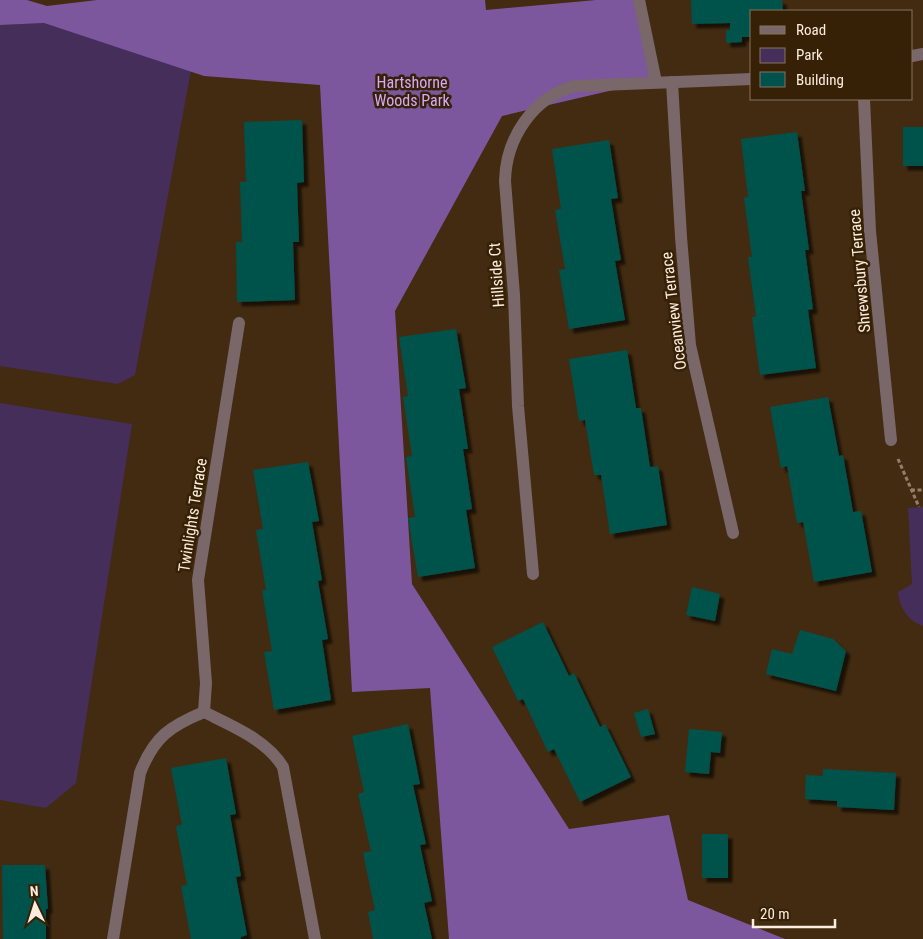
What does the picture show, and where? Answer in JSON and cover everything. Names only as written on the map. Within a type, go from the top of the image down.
[{"type":"street","points":[[639,0],[656,82]]},
{"type":"street","name":"Hillside Ct","points":[[533,574],[518,406],[514,295],[505,170],[517,135],[533,109],[551,95],[574,86],[750,79]]},
{"type":"street","name":"Oceanview Terrace","points":[[672,82],[681,237],[690,346],[733,533]]},
{"type":"street","name":"Shrewsbury Terrace","points":[[864,100],[870,231],[891,440]]},
{"type":"street","name":"Twinlights Terrace","points":[[204,712],[206,683],[198,580],[238,323]]},
{"type":"street","points":[[112,939],[140,773],[149,750],[176,723],[204,712],[239,729],[275,754],[283,767],[315,939]]},
{"type":"path","points":[[891,440],[919,507]]},
{"type":"path","points":[[911,490],[923,490]]},
{"type":"green space","name":"Hartshorne Woods Park","points":[[0,0],[27,0],[47,6],[97,0],[485,0],[486,10],[596,0],[635,0],[652,81],[502,116],[395,311],[412,584],[569,829],[669,815],[688,900],[785,939],[449,939],[430,688],[352,692],[320,85],[204,76],[44,23],[0,25]]},
{"type":"green space","points":[[44,23],[191,70],[135,375],[118,384],[0,366],[0,25]]},
{"type":"green space","points":[[0,403],[132,424],[76,783],[46,808],[0,800]]},
{"type":"green space","points":[[923,507],[923,626],[913,621],[905,613],[900,603],[898,592],[912,584],[908,508]]},
{"type":"building","points":[[691,0],[782,0],[783,10],[750,10],[750,37],[742,37],[742,42],[726,43],[726,30],[730,30],[730,23],[692,24]]},
{"type":"building","points":[[302,120],[304,182],[297,183],[299,242],[293,242],[295,300],[237,302],[236,242],[242,242],[240,182],[246,182],[244,122]]},
{"type":"building","points":[[903,127],[923,127],[923,166],[903,166]]},
{"type":"building","points":[[797,132],[805,191],[801,191],[809,250],[805,250],[813,309],[808,310],[816,368],[760,375],[752,317],[756,317],[748,257],[752,257],[744,198],[748,197],[741,139]]},
{"type":"building","points":[[609,140],[618,198],[611,199],[621,260],[615,261],[625,320],[569,329],[559,270],[565,269],[555,210],[561,209],[552,149]]},
{"type":"building","points":[[456,329],[466,388],[459,389],[468,449],[463,449],[472,509],[466,510],[475,568],[418,577],[408,518],[415,517],[406,457],[412,456],[403,397],[408,396],[399,337]]},
{"type":"building","points":[[627,350],[636,408],[641,408],[650,467],[658,466],[667,525],[610,534],[601,475],[594,475],[585,420],[579,421],[569,359]]},
{"type":"building","points":[[828,397],[839,456],[843,455],[853,512],[861,511],[872,572],[814,582],[803,522],[797,523],[787,466],[781,468],[770,407]]},
{"type":"building","points":[[308,462],[319,521],[312,522],[322,580],[318,581],[328,639],[322,640],[331,700],[274,710],[264,652],[272,651],[262,590],[266,590],[256,530],[263,529],[253,470]]},
{"type":"building","points":[[692,587],[720,594],[715,621],[686,615]]},
{"type":"building","points":[[543,622],[569,676],[574,673],[600,727],[605,724],[631,777],[580,802],[554,749],[548,752],[523,699],[518,701],[492,647]]},
{"type":"building","points":[[800,630],[833,639],[846,651],[836,691],[766,674],[772,649],[792,654]]},
{"type":"building","points":[[648,709],[655,734],[641,737],[634,713]]},
{"type":"building","points":[[408,724],[420,784],[413,785],[426,844],[420,845],[432,901],[424,903],[432,939],[373,939],[368,912],[375,910],[363,853],[371,851],[358,794],[364,792],[352,736]]},
{"type":"building","points":[[689,729],[722,732],[720,753],[711,752],[709,774],[685,772]]},
{"type":"building","points":[[226,758],[236,814],[230,815],[241,876],[236,877],[247,935],[241,937],[241,939],[191,939],[181,886],[187,885],[176,826],[182,825],[171,768]]},
{"type":"building","points":[[823,769],[896,773],[894,810],[837,807],[837,801],[805,799],[806,775],[823,776]]},
{"type":"building","points":[[702,834],[728,834],[728,878],[702,878]]},
{"type":"building","points":[[2,865],[45,865],[48,909],[46,909],[46,939],[3,939]]}]
